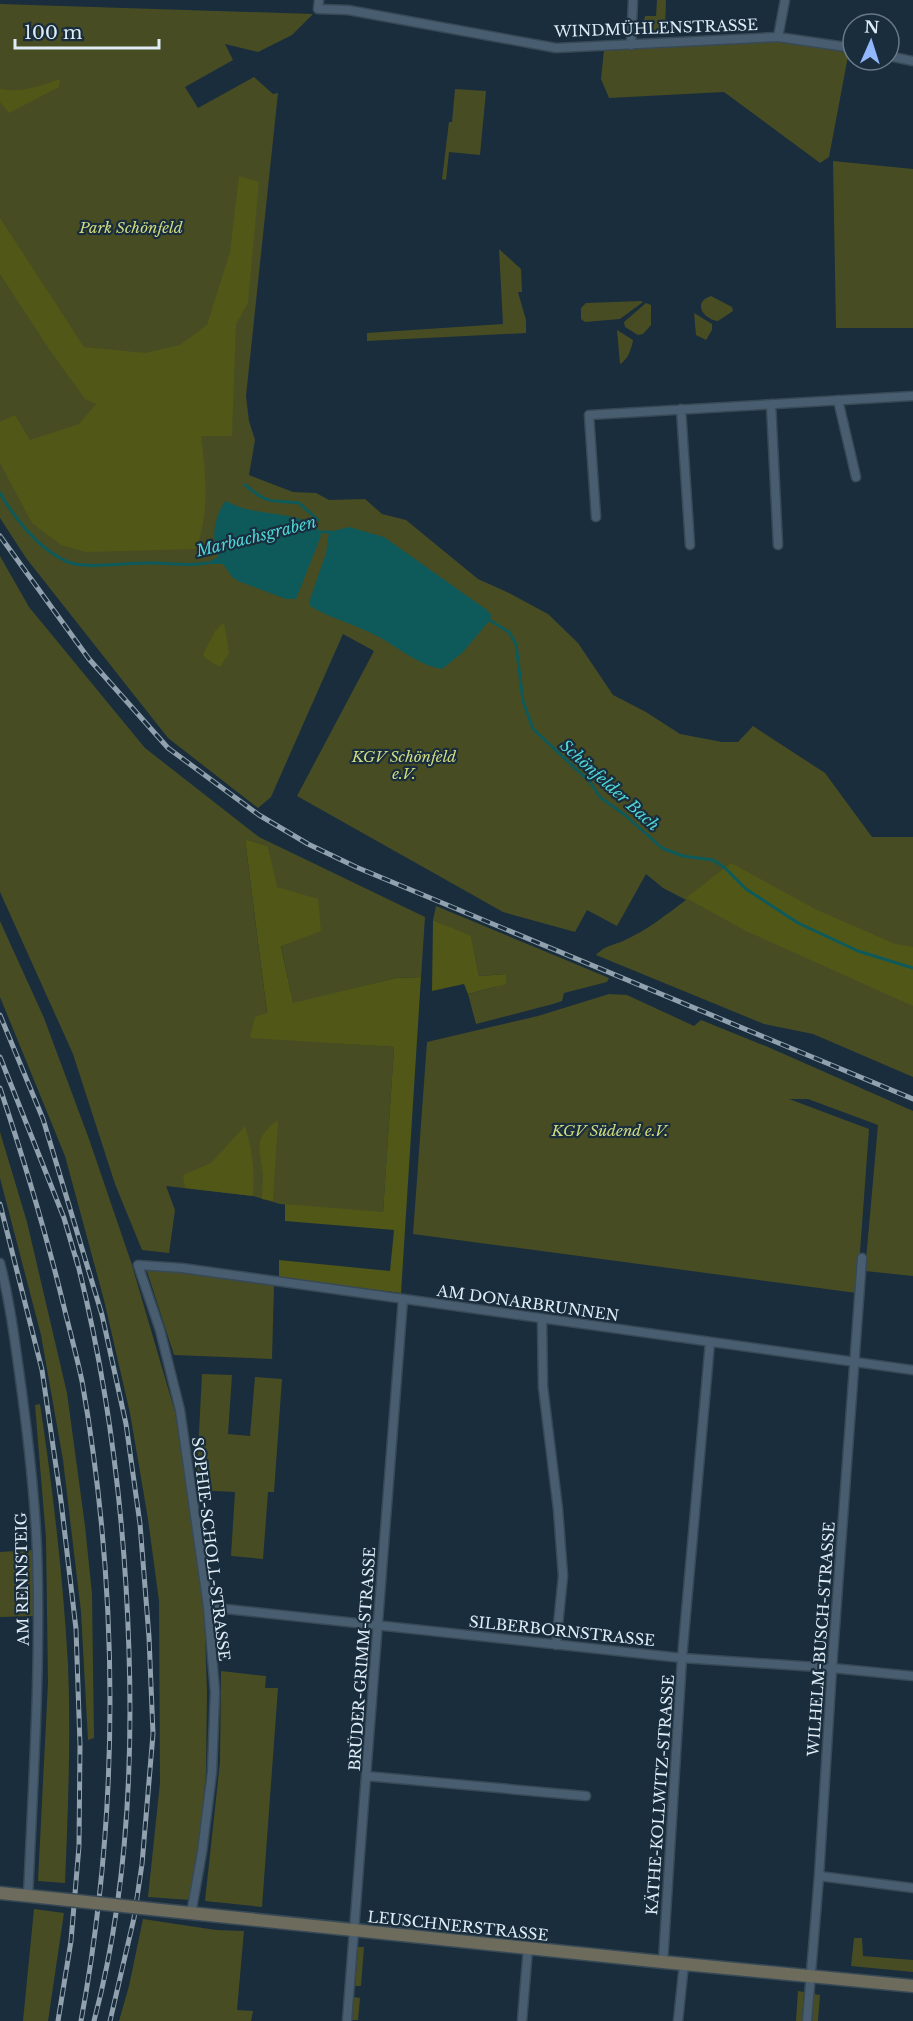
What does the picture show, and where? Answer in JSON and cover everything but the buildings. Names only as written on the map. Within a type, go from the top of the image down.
[{"type":"main road","name":"LEUSCHNERSTRASSE","points":[[0,1893],[913,1986]]},
{"type":"street","points":[[348,10],[349,0]]},
{"type":"street","points":[[631,45],[633,0]]},
{"type":"street","points":[[778,37],[785,0]]},
{"type":"street","name":"WINDMÜHLENSTRASSE","points":[[318,5],[556,48],[778,37],[841,46]]},
{"type":"street","points":[[596,517],[588,416],[913,396]]},
{"type":"street","points":[[837,400],[856,477]]},
{"type":"street","points":[[771,404],[778,545]]},
{"type":"street","points":[[681,409],[690,545]]},
{"type":"street","name":"WILHELM-BUSCH-STRASSE","points":[[807,2021],[862,1258]]},
{"type":"street","name":"AM RENNSTEIG","points":[[0,1263],[15,1339],[23,1400],[32,1476],[37,1551],[38,1694],[28,1896]]},
{"type":"street","name":"AM DONARBRUNNEN","points":[[138,1265],[182,1268],[913,1370]]},
{"type":"street","name":"SOPHIE-SCHOLL-STRASSE","points":[[138,1265],[160,1330],[180,1410],[208,1607],[214,1692],[212,1772],[202,1852],[191,1914]]},
{"type":"street","name":"BRÜDER-GRIMM-STRASSE","points":[[347,2021],[403,1299]]},
{"type":"street","points":[[542,1319],[543,1387],[558,1509],[563,1576],[556,1645]]},
{"type":"street","name":"KÄTHE-KOLLWITZ-STRASSE","points":[[663,1962],[682,1658],[710,1342]]},
{"type":"street","name":"SILBERBORNSTRASSE","points":[[208,1607],[682,1658],[832,1668],[913,1677]]},
{"type":"street","points":[[366,1776],[586,1796]]},
{"type":"street","points":[[819,1876],[913,1888]]},
{"type":"street","points":[[522,2021],[528,1948]]},
{"type":"street","points":[[678,2021],[684,1964]]},
{"type":"green space","points":[[657,0],[666,0],[665,30],[642,31],[645,16],[656,16]]},
{"type":"green space","name":"Park Schönfeld","points":[[0,4],[313,14],[292,35],[258,52],[225,44],[233,60],[185,87],[198,108],[254,77],[273,94],[278,93],[246,396],[249,421],[255,440],[249,475],[293,492],[316,493],[329,500],[365,499],[382,514],[406,520],[478,579],[548,614],[578,643],[613,695],[646,712],[680,734],[722,742],[738,742],[753,726],[825,773],[872,837],[913,837],[913,1077],[813,1034],[764,1024],[596,955],[607,947],[641,932],[686,900],[663,888],[646,874],[617,926],[587,910],[575,932],[503,912],[297,796],[374,651],[343,634],[271,797],[258,808],[168,738],[26,558],[0,518]]},
{"type":"green space","points":[[778,40],[841,50],[841,72],[845,72],[829,157],[820,163],[724,92],[609,98],[601,79],[604,50]]},
{"type":"green space","points":[[455,89],[486,91],[480,155],[449,152],[446,180],[442,179]]},
{"type":"green space","points":[[833,161],[913,169],[913,328],[836,328]]},
{"type":"green space","points":[[499,249],[521,269],[522,292],[518,292],[526,320],[526,333],[367,341],[367,333],[503,324]]},
{"type":"green space","points":[[711,296],[732,307],[733,311],[718,321],[708,317],[701,306],[705,299]]},
{"type":"green space","points":[[643,302],[620,319],[585,322],[581,319],[581,308],[586,303]]},
{"type":"green space","points":[[646,303],[651,305],[651,325],[643,334],[638,335],[625,327],[624,322]]},
{"type":"green space","points":[[694,313],[712,324],[712,330],[706,340],[696,335]]},
{"type":"green space","points":[[617,330],[633,340],[629,354],[620,364]]},
{"type":"green space","points":[[0,556],[29,607],[145,748],[259,837],[425,917],[421,977],[396,978],[293,1004],[281,945],[276,887],[268,846],[245,839],[267,1014],[250,1037],[394,1047],[383,1213],[280,1204],[253,1196],[166,1186],[175,1210],[169,1253],[142,1250],[115,1184],[73,1054],[0,892]]},
{"type":"green space","points":[[436,906],[609,978],[607,982],[564,993],[562,1001],[476,1024],[468,994],[495,987],[505,974],[479,976],[471,937],[433,920]]},
{"type":"green space","points":[[0,921],[44,1018],[89,1139],[131,1262],[175,1412],[204,1607],[207,1692],[206,1772],[199,1848],[190,1900],[148,1897],[160,1783],[159,1601],[148,1519],[130,1413],[104,1300],[65,1156],[0,997]]},
{"type":"green space","name":"KGV Südend e.V.","points":[[609,994],[627,995],[694,1026],[701,1020],[913,1111],[913,1276],[865,1271],[878,1125],[808,1099],[789,1099],[869,1129],[857,1293],[413,1234],[427,1042],[538,1016]]},
{"type":"green space","points":[[0,1132],[27,1222],[67,1393],[92,1594],[94,1738],[88,1740],[81,1612],[63,1460],[41,1335],[0,1178]]},
{"type":"green space","points":[[146,1268],[274,1285],[272,1359],[174,1355]]},
{"type":"green space","points":[[202,1374],[232,1375],[228,1434],[250,1436],[255,1377],[282,1379],[274,1492],[268,1492],[263,1559],[231,1556],[235,1492],[196,1490]]},
{"type":"green space","points":[[40,1404],[57,1534],[68,1664],[69,1746],[65,1883],[38,1881],[48,1683],[46,1538],[35,1405]]},
{"type":"green space","points":[[32,1550],[34,1554],[35,1616],[0,1617],[0,1552]]},
{"type":"green space","points":[[221,1671],[266,1676],[265,1688],[278,1688],[262,1907],[205,1901],[220,1762]]},
{"type":"green space","points":[[34,1909],[64,1913],[48,2021],[23,2021]]},
{"type":"green space","points":[[143,1919],[216,1930],[244,1931],[237,2010],[253,2011],[251,2021],[119,2021]]},
{"type":"green space","points":[[854,1938],[862,1938],[863,1956],[913,1960],[913,1972],[851,1966]]},
{"type":"green space","points":[[358,1947],[364,1947],[361,1986],[355,1986]]},
{"type":"green space","points":[[798,1991],[804,1992],[802,2021],[796,2021]]},
{"type":"green space","points":[[814,1994],[820,1995],[818,2021],[812,2021]]},
{"type":"green space","points":[[354,1997],[360,1998],[358,2020],[352,2020]]},
{"type":"shaded area","points":[[60,79],[59,87],[9,113],[0,102],[0,89],[23,89]]},
{"type":"shaded area","points":[[239,176],[259,182],[248,303],[236,324],[232,436],[201,436],[205,507],[196,549],[86,552],[61,545],[32,523],[0,463],[0,422],[15,415],[30,440],[79,424],[96,404],[85,399],[0,274],[0,218],[84,347],[145,353],[180,345],[207,325],[230,252]]},
{"type":"shaded area","points":[[223,623],[229,653],[220,667],[205,658],[203,654],[215,631]]},
{"type":"shaded area","points":[[245,839],[268,846],[277,887],[318,899],[321,931],[281,946],[293,1003],[396,978],[421,977],[401,1293],[279,1278],[279,1260],[390,1271],[394,1230],[285,1221],[285,1204],[383,1212],[394,1047],[250,1038],[255,1017],[267,1013]]},
{"type":"shaded area","points":[[731,863],[815,909],[895,944],[913,947],[913,1006],[746,931],[686,898]]},
{"type":"shaded area","points":[[433,920],[471,936],[479,976],[506,974],[506,984],[468,994],[464,984],[432,991]]},
{"type":"shaded area","points":[[278,1120],[273,1201],[262,1199],[263,1175],[260,1144],[264,1133]]},
{"type":"shaded area","points":[[245,1126],[252,1160],[253,1196],[185,1188],[183,1175],[211,1163]]},
{"type":"water","points":[[226,501],[249,509],[306,521],[317,526],[321,536],[296,599],[286,599],[238,581],[232,577],[223,564],[204,564],[218,557],[214,538],[215,527],[220,509]]},
{"type":"water","points":[[349,527],[384,537],[491,615],[490,620],[463,652],[442,669],[414,659],[371,633],[310,606],[309,602],[326,553],[329,532]]},
{"type":"waterway","points":[[245,485],[266,499],[299,503],[318,520]]},
{"type":"waterway","name":"Marbachsgraben","points":[[0,493],[29,533],[47,550],[68,562],[95,565],[206,563]]},
{"type":"waterway","name":"Marbachsgraben","points":[[317,532],[331,532]]},
{"type":"waterway","name":"Schönfelder Bach","points":[[486,618],[509,632],[516,644],[523,701],[533,729],[590,782],[600,797],[625,815],[662,848],[683,856],[713,860],[725,868],[746,889],[798,923],[858,951],[913,968]]},
{"type":"railway","points":[[0,536],[89,659],[168,748],[259,815],[308,844],[356,867],[913,1099]]},
{"type":"railway","points":[[0,1015],[43,1119],[102,1315],[126,1424],[140,1524],[149,1637],[153,1734],[142,1864],[134,1918],[110,2021]]},
{"type":"railway","points":[[0,1057],[64,1218],[78,1266]]},
{"type":"railway","points":[[0,1088],[42,1224],[80,1372],[94,1460],[103,1540],[110,1701],[108,1781],[103,1862],[94,1942],[81,2021]]},
{"type":"railway","points":[[0,1204],[42,1370],[76,1629],[80,1745],[79,1846],[71,1941],[58,2021]]},
{"type":"railway","points":[[76,1257],[98,1354],[113,1453],[124,1552],[129,1652],[130,1745],[125,1838],[114,1930],[94,2021]]},
{"type":"park label","name":"KGV Schönfeld e.V.","points":[[404,764]]}]
